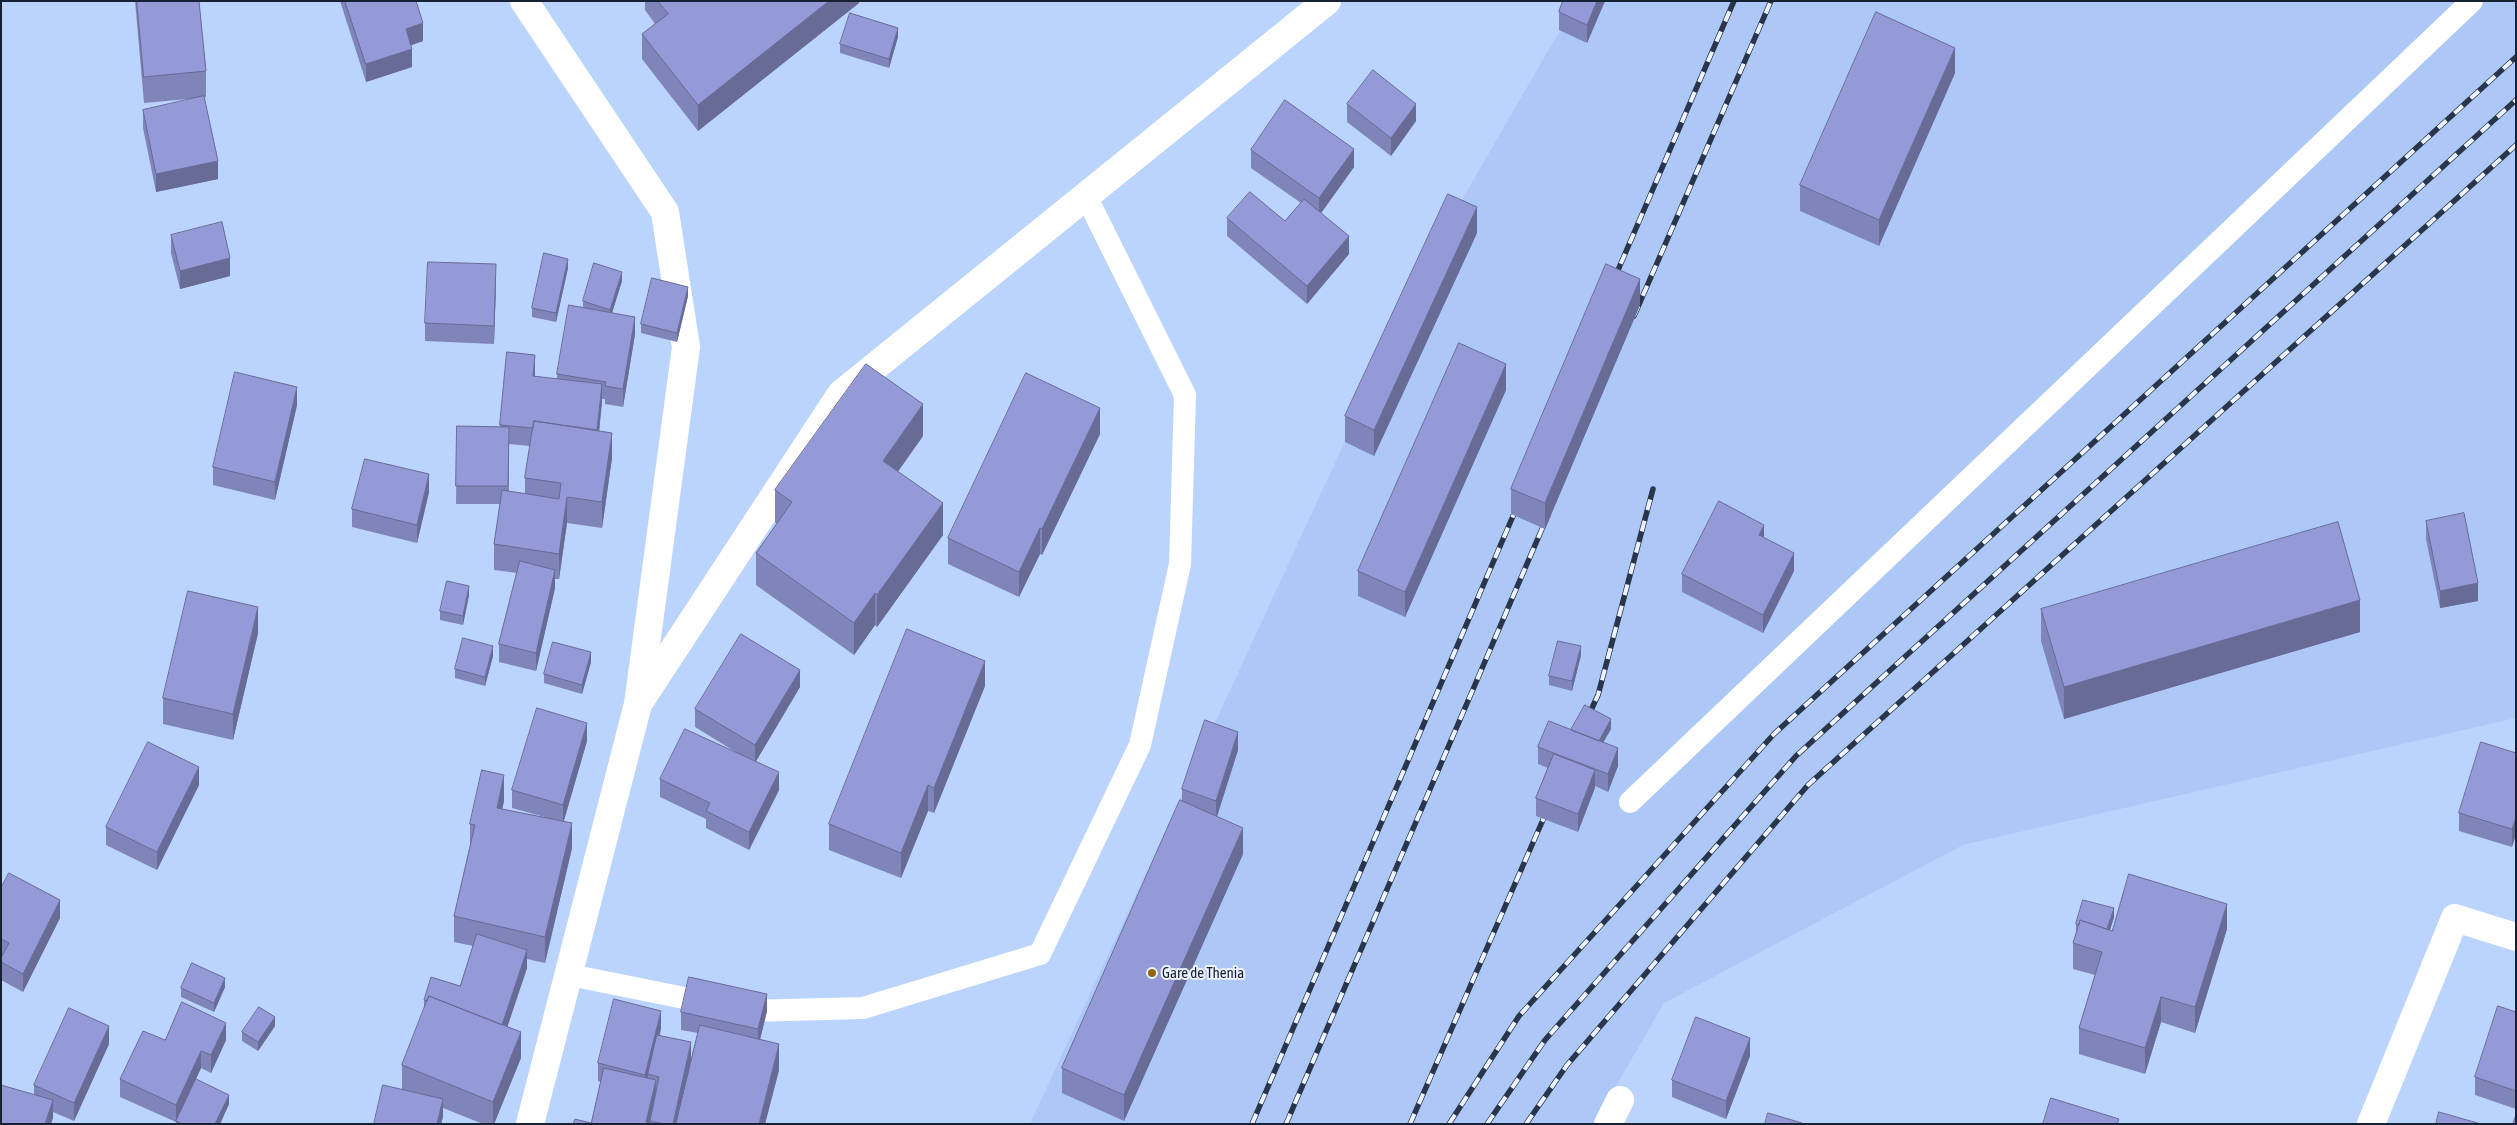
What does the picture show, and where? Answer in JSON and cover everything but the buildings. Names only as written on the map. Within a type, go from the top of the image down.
[{"type":"main road","points":[[524,1],[665,212],[686,347],[638,704],[570,975],[530,1124]]},
{"type":"main road","points":[[638,704],[841,394],[1327,1]]},
{"type":"main road","points":[[2371,1124],[2456,918],[2516,937]]},
{"type":"main road","points":[[1608,1124],[1620,1100]]},
{"type":"lane","points":[[1630,802],[2472,1]]},
{"type":"lane","points":[[570,975],[749,1010],[863,1008],[1040,954],[1140,744],[1180,564],[1186,395],[1086,196]]},
{"type":"shaded area","points":[[1577,1],[2516,1],[2516,718],[1963,845],[1664,1003],[1594,1124],[1030,1124],[1435,246]]},
{"type":"railway","points":[[1612,284],[1734,1]]},
{"type":"railway","points":[[1634,316],[1771,1]]},
{"type":"railway","points":[[1449,1124],[1519,1016],[1774,734],[2516,57]]},
{"type":"railway","points":[[1487,1124],[1545,1040],[1796,756],[2516,100]]},
{"type":"railway","points":[[1526,1124],[1567,1065],[1808,785],[2516,145]]},
{"type":"railway","points":[[1586,721],[1598,695],[1653,489]]},
{"type":"railway","points":[[1252,1124],[1519,502]]},
{"type":"railway","points":[[1286,1124],[1548,515]]},
{"type":"railway","points":[[1410,1124],[1549,806]]},
{"type":"place","name":"Gare de Thenia","points":[[1152,973]]}]
